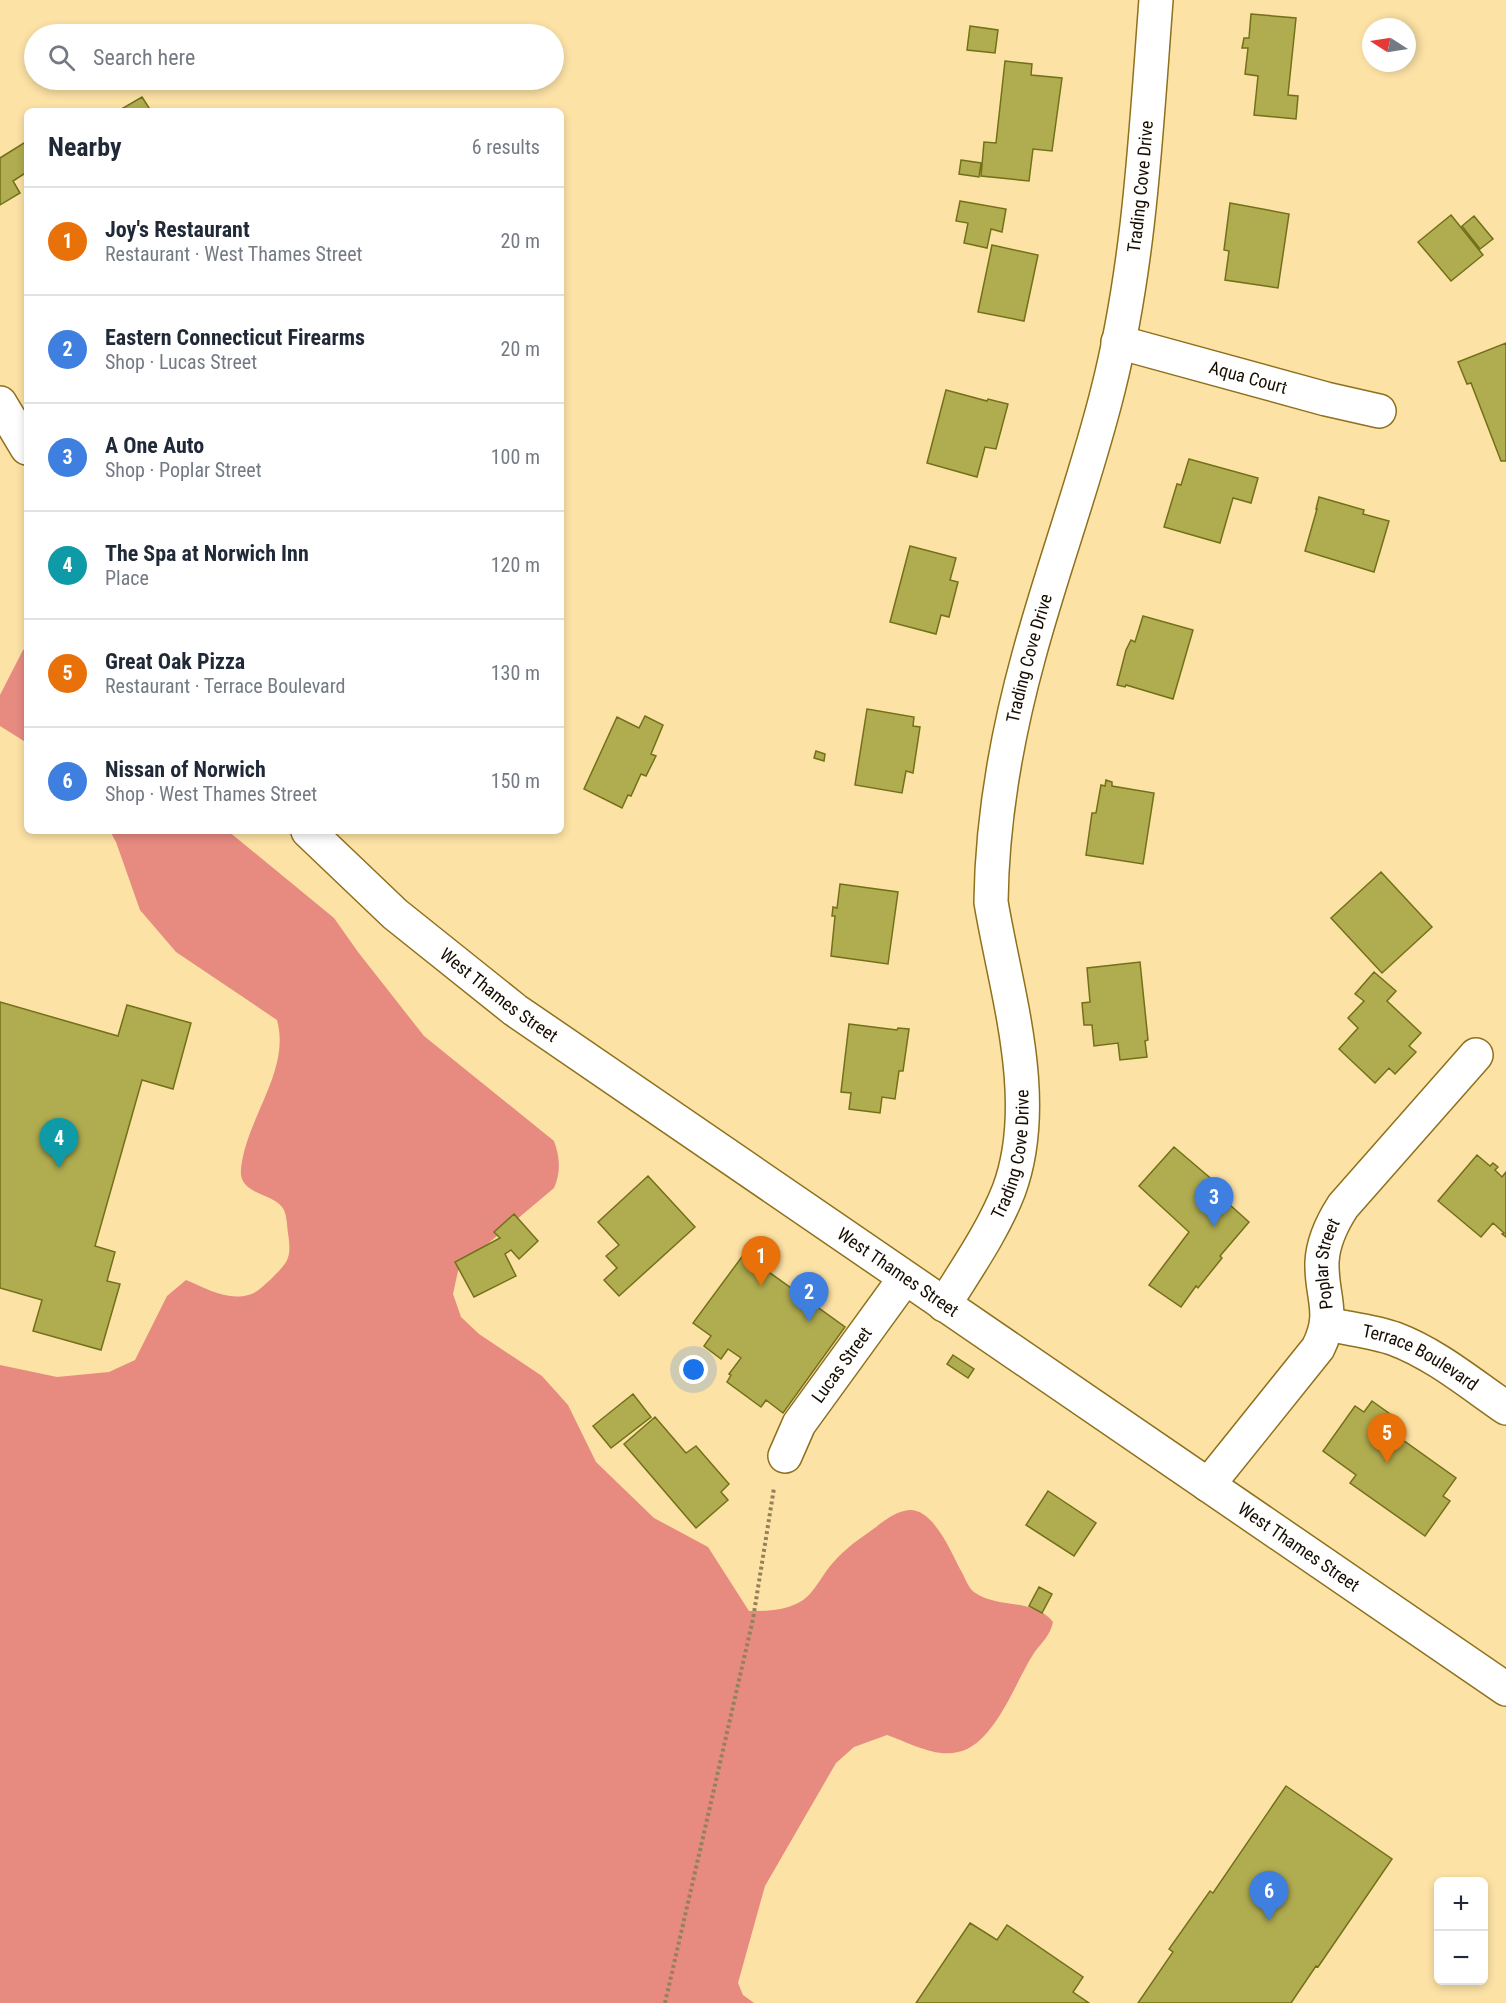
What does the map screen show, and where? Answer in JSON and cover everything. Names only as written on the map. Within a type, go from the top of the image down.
[{"type":"street","name":"Trading Cove Drive","points":[[944,1305],[995,1220],[1009,1188],[1018,1155],[1022,1116],[1021,1082],[1014,1026],[991,902],[994,842],[1007,752],[1028,656],[1092,446],[1118,342],[1140,200],[1156,0]]},
{"type":"street","name":"Aqua Court","points":[[1118,342],[1326,399],[1379,411]]},
{"type":"street","points":[[0,403],[24,443]]},
{"type":"street","name":"West Thames Street","points":[[311,834],[395,914],[515,1010],[1506,1689]]},
{"type":"street","name":"Poplar Street","points":[[1208,1485],[1318,1348],[1328,1318],[1323,1278],[1323,1253],[1326,1239],[1336,1216],[1476,1055]]},
{"type":"street","name":"Lucas Street","points":[[785,1456],[799,1424],[905,1278]]},
{"type":"street","name":"Terrace Boulevard","points":[[1327,1324],[1380,1335],[1409,1345],[1506,1408]]},
{"type":"path","points":[[665,2003],[753,1619],[774,1487],[785,1456]]},
{"type":"shaded area","points":[[23,650],[24,741],[0,726],[0,695]]},
{"type":"shaded area","points":[[112,834],[232,834],[334,918],[424,1036],[554,1141],[559,1164],[554,1188],[458,1271],[453,1294],[461,1317],[479,1334],[542,1376],[568,1405],[596,1462],[654,1518],[708,1547],[749,1611],[780,1609],[803,1600],[851,1545],[894,1515],[914,1510],[923,1514],[938,1530],[974,1592],[994,1601],[1036,1609],[1053,1622],[1048,1635],[1034,1653],[1003,1710],[983,1737],[971,1747],[958,1752],[940,1753],[887,1735],[854,1747],[836,1763],[765,1886],[738,1983],[743,1995],[754,2003],[0,2003],[0,1365],[57,1377],[109,1372],[135,1360],[167,1296],[186,1280],[224,1295],[251,1294],[281,1269],[289,1255],[284,1210],[273,1200],[245,1184],[241,1169],[251,1131],[278,1058],[280,1039],[277,1020],[176,952],[140,910]]},
{"type":"building","points":[[1251,14],[1296,18],[1288,95],[1298,96],[1296,119],[1254,115],[1258,76],[1245,74],[1248,48],[1242,48],[1244,38],[1249,38]]},
{"type":"building","points":[[970,26],[998,30],[995,53],[967,50]]},
{"type":"building","points":[[1005,61],[1032,64],[1031,75],[1062,78],[1052,151],[1033,149],[1029,181],[981,176],[984,142],[996,143]]},
{"type":"building","points":[[142,97],[149,108],[123,108]]},
{"type":"building","points":[[24,143],[24,174],[13,181],[20,193],[0,205],[0,158]]},
{"type":"building","points":[[961,160],[981,163],[979,177],[959,174]]},
{"type":"building","points":[[960,201],[1006,209],[1002,232],[991,229],[987,248],[964,243],[968,223],[956,221]]},
{"type":"building","points":[[1230,203],[1289,214],[1278,288],[1225,280],[1229,251],[1224,250]]},
{"type":"building","points":[[1451,215],[1483,255],[1451,281],[1418,242]]},
{"type":"building","points":[[1474,216],[1493,239],[1480,249],[1462,226]]},
{"type":"building","points":[[992,245],[1038,255],[1024,321],[978,312]]},
{"type":"building","points":[[1506,343],[1506,461],[1501,461],[1471,383],[1467,384],[1458,362]]},
{"type":"building","points":[[946,390],[1008,404],[996,449],[985,447],[977,477],[927,463]]},
{"type":"building","points":[[1189,459],[1258,478],[1251,503],[1233,498],[1220,543],[1164,527],[1177,484],[1181,485]]},
{"type":"building","points":[[1319,497],[1364,510],[1363,514],[1389,521],[1374,572],[1305,551]]},
{"type":"building","points":[[910,546],[956,558],[950,580],[958,582],[949,617],[941,615],[936,634],[890,622]]},
{"type":"building","points":[[1143,616],[1193,630],[1173,699],[1126,685],[1125,687],[1117,685],[1126,650],[1131,640],[1135,642]]},
{"type":"building","points":[[867,709],[914,717],[913,726],[920,727],[913,773],[906,771],[902,793],[855,785]]},
{"type":"building","points":[[645,716],[663,725],[651,754],[656,756],[646,776],[641,774],[631,796],[628,795],[622,808],[584,789],[617,717],[639,728]]},
{"type":"building","points":[[816,751],[825,754],[824,761],[814,758]]},
{"type":"building","points":[[1106,780],[1112,782],[1112,786],[1154,793],[1143,864],[1086,855],[1092,813],[1096,813],[1101,785],[1105,786]]},
{"type":"building","points":[[1381,872],[1432,927],[1382,973],[1331,918]]},
{"type":"building","points":[[840,884],[898,892],[888,964],[831,956],[835,916],[832,916],[833,907],[837,908]]},
{"type":"building","points":[[1140,962],[1148,1040],[1145,1041],[1147,1057],[1120,1060],[1118,1043],[1094,1046],[1092,1025],[1084,1025],[1082,1003],[1090,1002],[1087,968]]},
{"type":"building","points":[[1374,972],[1396,991],[1387,1001],[1421,1033],[1409,1046],[1416,1052],[1395,1074],[1389,1068],[1375,1083],[1339,1049],[1358,1028],[1348,1018],[1364,1001],[1355,994]]},
{"type":"building","points":[[0,1002],[118,1036],[127,1005],[191,1023],[173,1089],[142,1080],[95,1246],[115,1252],[107,1281],[120,1284],[101,1350],[33,1331],[42,1300],[0,1288]]},
{"type":"building","points":[[849,1024],[897,1030],[898,1028],[909,1029],[903,1071],[899,1071],[895,1099],[882,1097],[880,1113],[849,1109],[851,1093],[841,1092]]},
{"type":"building","points":[[1174,1147],[1215,1182],[1210,1187],[1249,1222],[1181,1307],[1149,1285],[1189,1232],[1139,1186]]},
{"type":"building","points":[[1477,1155],[1490,1166],[1493,1163],[1498,1167],[1495,1170],[1502,1177],[1506,1172],[1506,1237],[1493,1223],[1481,1237],[1438,1201]]},
{"type":"building","points":[[648,1176],[695,1227],[619,1296],[604,1280],[617,1268],[606,1256],[619,1245],[598,1222]]},
{"type":"building","points":[[514,1214],[538,1241],[519,1259],[511,1250],[505,1254],[516,1276],[474,1297],[455,1262],[500,1238],[494,1232]]},
{"type":"building","points":[[744,1254],[845,1327],[783,1413],[766,1400],[761,1407],[727,1382],[731,1375],[729,1374],[741,1358],[728,1349],[721,1359],[704,1346],[711,1336],[693,1323]]},
{"type":"building","points":[[953,1355],[974,1369],[968,1378],[947,1364]]},
{"type":"building","points":[[633,1394],[651,1417],[611,1448],[593,1426]]},
{"type":"building","points":[[1372,1401],[1397,1419],[1389,1430],[1456,1478],[1443,1496],[1450,1501],[1425,1536],[1350,1483],[1356,1475],[1323,1451],[1355,1406],[1364,1412]]},
{"type":"building","points":[[655,1417],[686,1453],[696,1446],[729,1484],[721,1492],[728,1500],[696,1528],[624,1444]]},
{"type":"building","points":[[1048,1491],[1096,1523],[1074,1556],[1026,1525]]},
{"type":"building","points":[[1039,1587],[1052,1594],[1042,1613],[1029,1606]]},
{"type":"building","points":[[1286,1786],[1392,1859],[1291,2003],[1138,2003],[1173,1952],[1169,1949],[1210,1891],[1213,1893]]},
{"type":"building","points":[[970,1923],[997,1940],[1007,1925],[1083,1977],[1073,1992],[1089,2003],[916,2003]]},
{"type":"place","name":"The Spa at Norwich Inn","points":[[59,1168]]},
{"type":"place","name":"A One Auto","points":[[1214,1227]]},
{"type":"place","name":"Joy's Restaurant","points":[[761,1286]]},
{"type":"place","name":"Eastern Connecticut Firearms","points":[[809,1322]]},
{"type":"place","name":"Great Oak Pizza","points":[[1387,1463]]},
{"type":"place","name":"Nissan of Norwich","points":[[1269,1921]]}]
